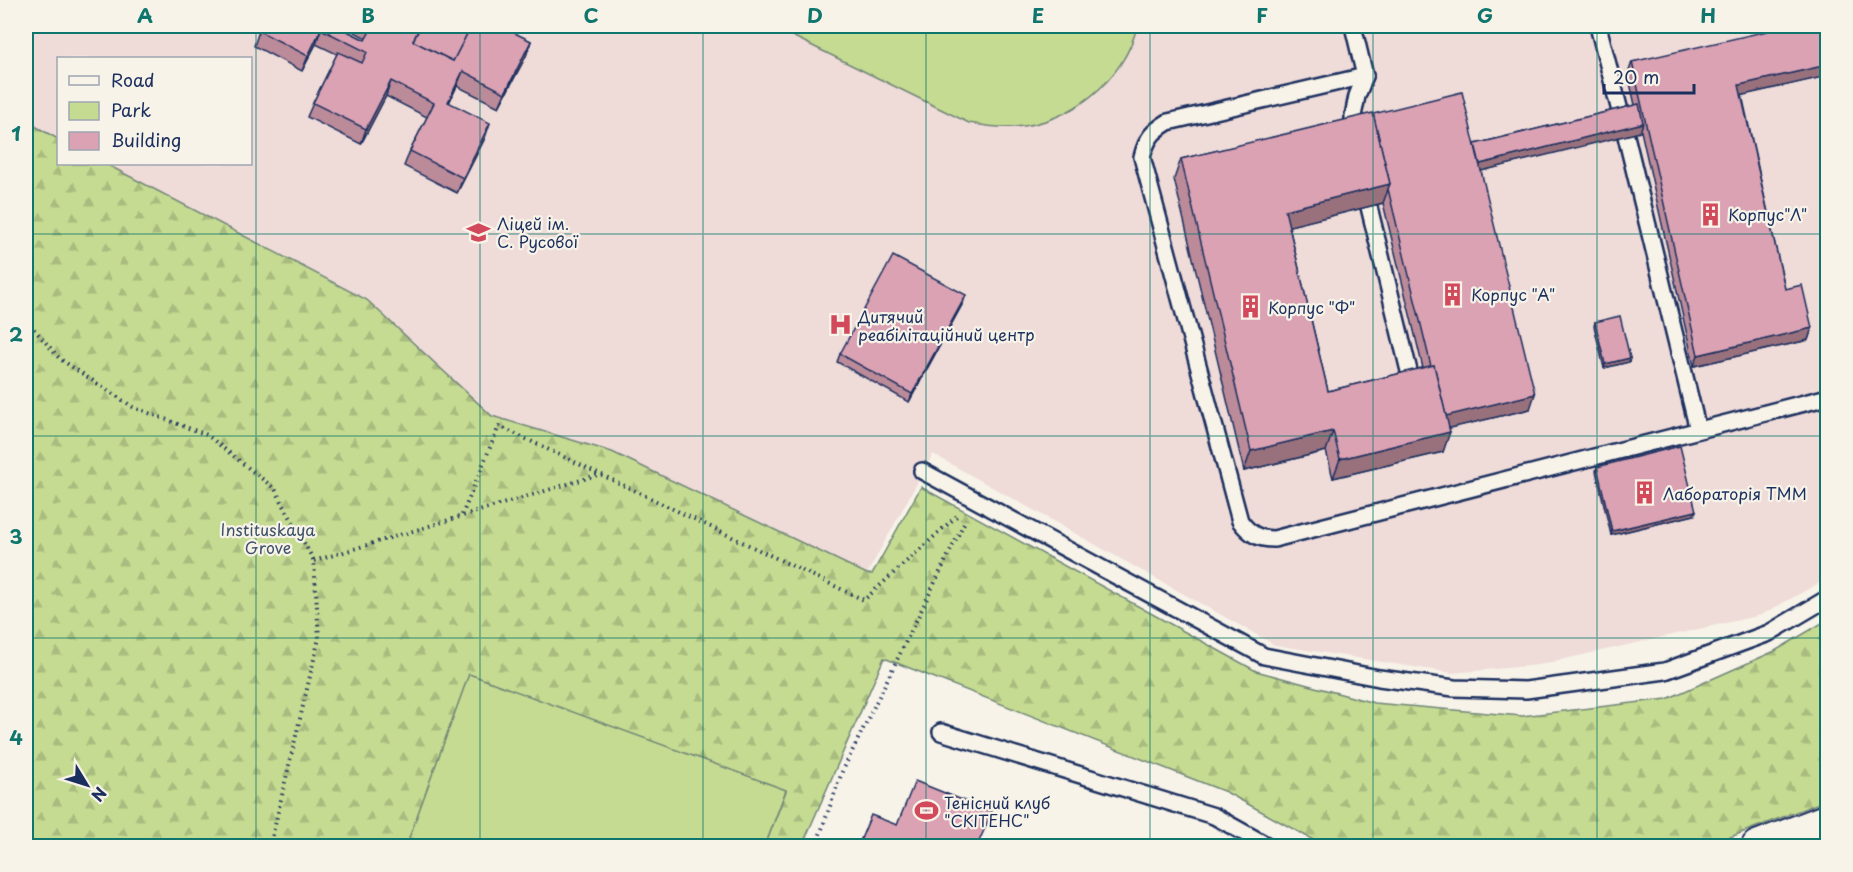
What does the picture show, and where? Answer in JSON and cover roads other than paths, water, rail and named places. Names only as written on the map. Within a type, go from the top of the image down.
[{"type":"street","points":[[1756,846],[1827,819]]},
{"type":"lane","points":[[1353,26],[1365,76],[1355,106],[1353,135]]},
{"type":"lane","points":[[1598,26],[1621,116]]},
{"type":"lane","points":[[1365,76],[1168,122],[1146,140],[1142,157],[1240,521],[1247,530],[1260,539],[1274,539],[1827,397]]},
{"type":"lane","points":[[1626,136],[1698,430]]},
{"type":"lane","points":[[1369,207],[1409,371]]},
{"type":"lane","points":[[922,471],[1264,656],[1379,678],[1454,688],[1526,690],[1665,671],[1769,633],[1827,598]]},
{"type":"lane","points":[[941,732],[1214,816],[1268,846]]},
{"type":"place","name":"Корпус\"Л\"","points":[[1710,214]]},
{"type":"place","name":"Ліцей ім. С. Русової","points":[[479,232]]},
{"type":"place","name":"Корпус \"А\"","points":[[1453,294]]},
{"type":"place","name":"Корпус \"Ф\"","points":[[1250,307]]},
{"type":"place","name":"Дитячий реабілітаційний центр","points":[[840,325]]},
{"type":"place","name":"Лабораторія ТММ","points":[[1645,493]]},
{"type":"place","name":"Тенісний клуб \"СКІТЕНС\"","points":[[926,811]]},
{"type":"park label","name":"Іnstituskaya Grove","points":[[268,538]]}]
